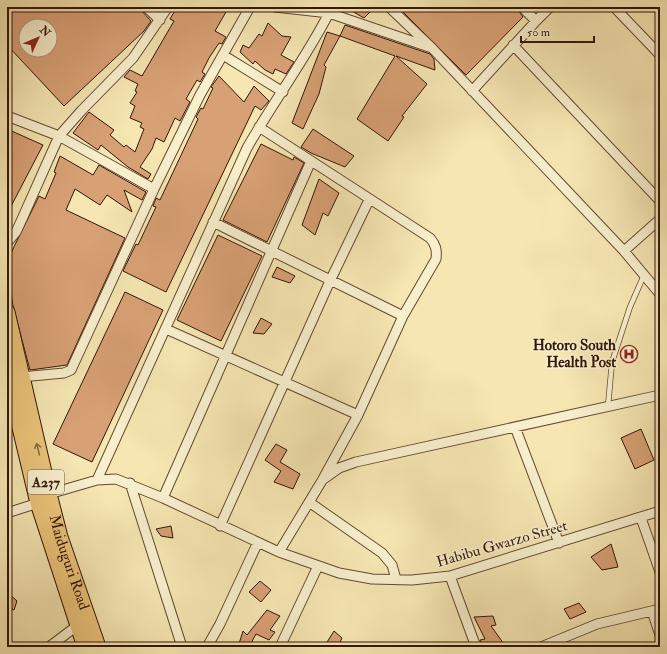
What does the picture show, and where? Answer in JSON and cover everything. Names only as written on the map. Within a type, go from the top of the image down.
[{"type":"highway","name":"Maiduguri Road","points":[[7,312],[14,375],[43,499],[85,647]]},
{"type":"highway","name":"Maiduguri Road","points":[[43,499],[60,537],[98,647]]},
{"type":"street","points":[[146,7],[160,20]]},
{"type":"street","points":[[7,243],[16,232],[59,136],[82,110],[123,70],[168,7]]},
{"type":"street","points":[[14,375],[64,373],[71,370],[154,189],[200,95],[250,7]]},
{"type":"street","points":[[274,7],[283,9],[305,8],[329,13],[432,48]]},
{"type":"street","points":[[389,7],[432,48],[624,251],[660,294]]},
{"type":"street","points":[[522,7],[536,20]]},
{"type":"street","points":[[472,91],[536,20],[550,7]]},
{"type":"street","points":[[614,7],[660,55]]},
{"type":"street","points":[[97,480],[214,222],[259,128],[313,43],[329,13]]},
{"type":"street","points":[[513,45],[660,201]]},
{"type":"street","points":[[223,55],[283,92]]},
{"type":"street","points":[[7,116],[59,136],[154,189]]},
{"type":"street","points":[[259,128],[430,238],[436,246],[436,259],[403,316],[358,415],[323,479],[279,552]]},
{"type":"street","points":[[163,498],[270,251],[311,161]]},
{"type":"street","points":[[220,526],[286,382],[330,281],[369,200]]},
{"type":"street","points":[[624,251],[660,219]]},
{"type":"street","points":[[214,222],[403,316]]},
{"type":"street","points":[[166,329],[358,415]]},
{"type":"street","points":[[323,479],[339,468],[356,462],[660,395]]},
{"type":"street","points":[[515,427],[559,542]]},
{"type":"street","name":"Habibu Gwarzo Street","points":[[8,514],[43,499],[97,480],[116,479],[130,483],[279,552],[318,566],[339,573],[372,579],[412,580],[450,576],[660,511]]},
{"type":"street","points":[[130,483],[182,647]]},
{"type":"street","points":[[309,502],[382,553],[392,565],[396,579]]},
{"type":"street","points":[[641,518],[660,572]]},
{"type":"street","points":[[207,647],[220,624],[258,542]]},
{"type":"street","points":[[280,647],[318,566]]},
{"type":"street","points":[[450,576],[476,647]]},
{"type":"street","points":[[541,647],[597,624],[656,610],[660,635]]},
{"type":"street","points":[[49,647],[78,625]]},
{"type":"lane","points":[[608,406],[612,362],[630,307],[644,275]]},
{"type":"building","points":[[7,7],[138,7],[151,21],[144,31],[64,106],[19,58],[58,58],[58,18],[18,18],[18,57],[7,45]]},
{"type":"building","points":[[177,7],[187,7],[195,12],[197,7],[218,7],[226,12],[215,31],[226,37],[222,44],[219,43],[209,58],[202,72],[205,74],[200,82],[197,80],[186,99],[190,102],[180,121],[175,118],[164,142],[156,138],[152,149],[140,167],[151,174],[148,179],[128,167],[101,145],[98,150],[73,133],[89,112],[114,130],[110,135],[124,147],[126,145],[135,152],[144,129],[140,127],[142,123],[130,118],[135,106],[130,103],[137,92],[135,91],[138,84],[124,77],[130,70],[142,76],[174,21],[170,19]]},
{"type":"building","points":[[345,7],[375,7],[364,18]]},
{"type":"building","points":[[398,7],[516,7],[523,17],[466,75]]},
{"type":"building","points":[[268,23],[282,36],[291,37],[281,55],[294,62],[286,74],[275,69],[273,74],[265,70],[255,61],[253,64],[240,52],[243,45],[249,48],[259,34],[262,36]]},
{"type":"building","points":[[345,25],[430,54],[434,59],[435,70],[396,56],[427,84],[402,116],[404,117],[388,141],[357,119],[395,56],[340,36]]},
{"type":"building","points":[[327,32],[340,36],[324,65],[326,67],[319,94],[303,129],[292,123]]},
{"type":"building","points":[[219,76],[244,102],[254,86],[269,101],[261,110],[255,106],[166,292],[123,271],[136,244],[138,245],[156,207],[153,206],[156,198],[160,200],[198,119],[196,117],[201,108],[203,109],[213,88],[211,87]]},
{"type":"building","points":[[7,129],[43,145],[7,214]]},
{"type":"building","points":[[313,129],[354,156],[345,167],[311,153],[301,147]]},
{"type":"building","points":[[261,144],[293,160],[294,157],[304,163],[267,242],[223,220]]},
{"type":"building","points":[[60,156],[93,175],[99,165],[146,192],[142,200],[124,190],[132,212],[107,195],[100,205],[75,189],[66,210],[125,238],[67,365],[30,370],[13,306],[7,261],[39,196],[45,199],[56,173],[54,172]]},
{"type":"building","points":[[319,179],[339,193],[328,216],[323,213],[315,235],[302,225]]},
{"type":"building","points":[[218,235],[262,256],[221,341],[177,320]]},
{"type":"building","points":[[277,267],[295,276],[290,283],[272,277]]},
{"type":"building","points":[[125,292],[163,310],[92,462],[53,444]]},
{"type":"building","points":[[261,318],[272,324],[264,334],[253,333]]},
{"type":"building","points":[[641,429],[654,460],[635,469],[621,438]]},
{"type":"building","points":[[276,444],[287,450],[280,462],[300,474],[293,489],[274,482],[281,471],[265,460]]},
{"type":"building","points":[[171,526],[173,538],[161,536],[156,529]]},
{"type":"building","points":[[611,544],[618,567],[602,570],[591,557]]},
{"type":"building","points":[[260,581],[271,590],[261,602],[249,592]]},
{"type":"building","points":[[7,592],[17,601],[14,610],[7,606]]},
{"type":"building","points":[[579,603],[586,612],[570,619],[564,609]]},
{"type":"building","points":[[267,610],[280,616],[270,630],[275,632],[269,640],[256,634],[249,647],[238,647],[243,631],[247,635]]},
{"type":"building","points":[[493,616],[496,625],[491,626],[504,644],[493,647],[483,647],[480,640],[485,639],[474,617]]},
{"type":"building","points":[[334,631],[342,638],[338,647],[324,647]]},
{"type":"place","name":"Hotoro South Health Post","points":[[629,354]]}]
